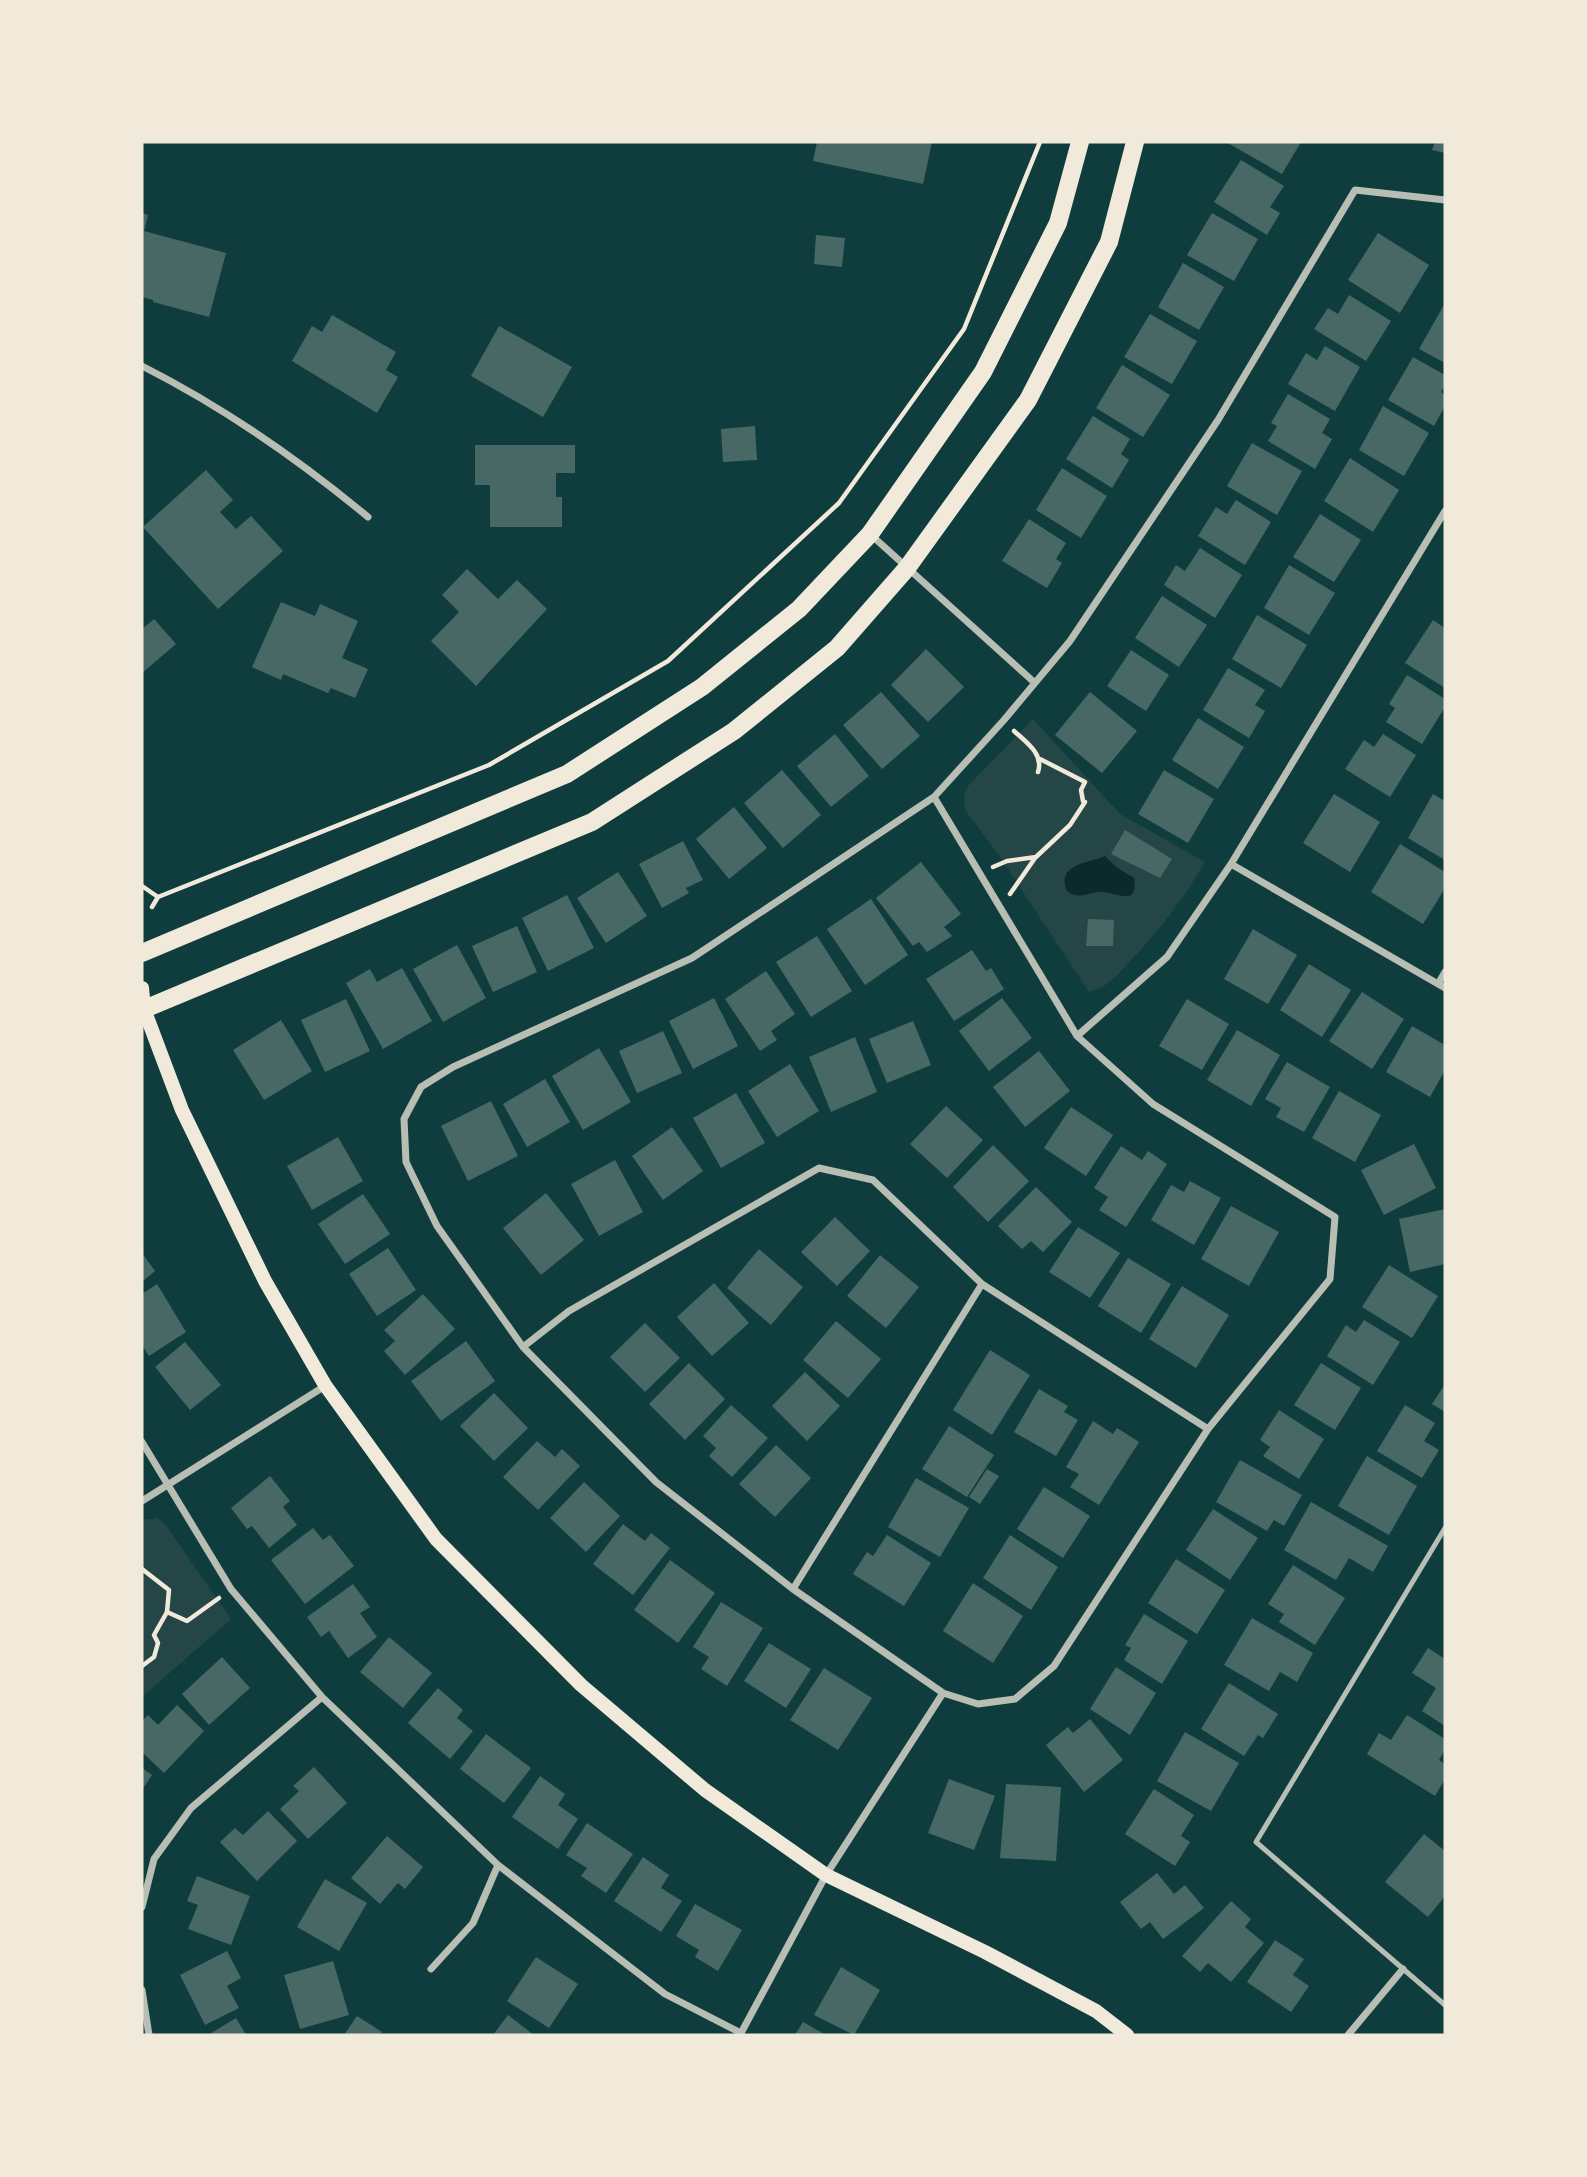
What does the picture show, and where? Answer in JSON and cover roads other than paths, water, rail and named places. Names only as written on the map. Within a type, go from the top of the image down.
[{"type":"main road","points":[[142,953],[567,774],[702,687],[799,609],[870,534],[982,372],[1058,223],[1080,142]]},
{"type":"main road","points":[[142,1009],[592,822],[734,731],[836,648],[907,568],[1028,400],[1109,242],[1135,142]]},
{"type":"main road","points":[[142,988],[142,1009],[182,1110],[265,1281],[325,1385],[436,1539],[581,1685],[705,1790],[826,1875],[985,1952],[1096,2011],[1128,2035]]},
{"type":"street","points":[[934,797],[1077,1036],[1153,1104],[1335,1217],[1330,1279],[1208,1429],[1054,1666],[1015,1699],[978,1704],[943,1693],[793,1589],[656,1482],[523,1347],[437,1226],[406,1162],[404,1119],[421,1087],[453,1066],[692,958],[934,797],[1004,720],[1070,641],[1218,420],[1356,190],[1445,200]]},
{"type":"street","points":[[142,366],[248,427],[315,473],[368,517]]},
{"type":"street","points":[[1077,1036],[1167,957],[1231,864],[1445,511]]},
{"type":"street","points":[[870,534],[1035,683]]},
{"type":"street","points":[[1231,864],[1442,986],[1445,972]]},
{"type":"street","points":[[523,1347],[569,1311],[818,1168],[873,1180],[982,1283],[1208,1429]]},
{"type":"street","points":[[793,1589],[982,1283]]},
{"type":"street","points":[[142,1501],[325,1385]]},
{"type":"street","points":[[142,1442],[231,1589],[322,1697],[498,1865],[665,1994],[740,2034],[826,1875],[943,1693]]},
{"type":"street","points":[[142,1907],[154,1859],[191,1808],[322,1697]]},
{"type":"street","points":[[431,1969],[473,1923],[498,1865]]},
{"type":"street","points":[[1348,2035],[1403,1969]]},
{"type":"street","points":[[142,1990],[149,2035]]},
{"type":"lane","points":[[1445,1528],[1256,1842],[1445,2005]]}]
